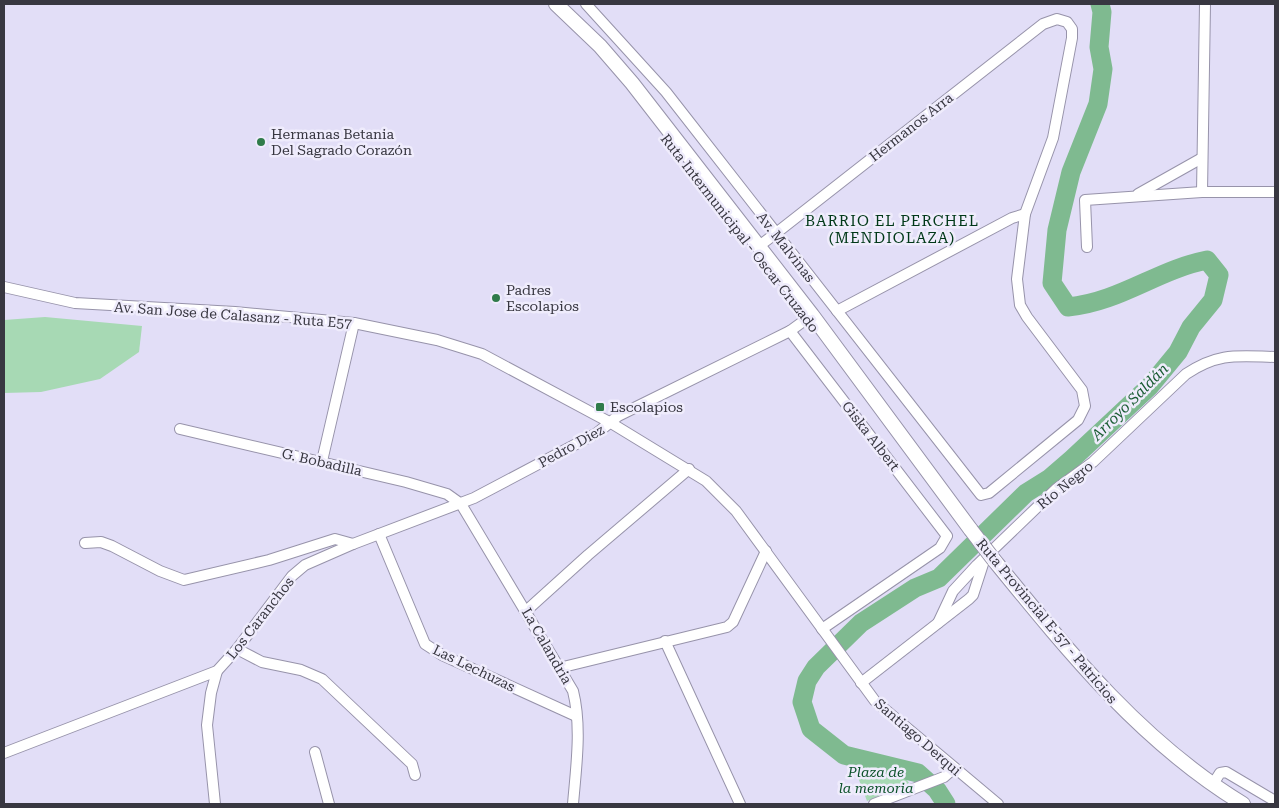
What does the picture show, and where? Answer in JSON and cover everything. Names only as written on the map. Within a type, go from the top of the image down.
[{"type":"main road","name":"Ruta Intermunicipal - Oscar Cruzado","points":[[546,4],[577,32],[634,96],[903,436],[925,470],[971,530]]},
{"type":"main road","name":"Ruta Intermunicipal - Oscar Cruzado","points":[[556,4],[600,46],[632,83],[759,246],[809,317]]},
{"type":"main road","name":"Ruta Provincial E-57 - Patricios","points":[[971,530],[989,559],[1111,697],[1155,740],[1243,804]]},
{"type":"street","name":"Av. Malvinas","points":[[586,4],[648,69],[775,234],[981,494],[989,493],[1078,420],[1085,406],[1082,390],[1020,305],[1017,279],[1025,214]]},
{"type":"street","points":[[1202,192],[1205,4]]},
{"type":"street","name":"Hermanos Arra","points":[[759,246],[1043,24],[1058,19],[1067,22],[1072,29],[1072,38],[1053,138],[1025,214]]},
{"type":"street","points":[[1136,196],[1202,158]]},
{"type":"street","points":[[1087,247],[1085,200],[1202,192],[1275,192]]},
{"type":"street","points":[[837,311],[1012,218],[1025,214]]},
{"type":"street","name":"Av. San Jose de Calasanz - Ruta E57","points":[[5,288],[75,302],[236,312],[354,324],[437,340],[482,354],[610,423],[702,478],[728,502],[766,551],[828,639]]},
{"type":"street","name":"Pedro Diez","points":[[461,504],[597,433],[618,416],[790,332],[809,317]]},
{"type":"street","points":[[322,462],[354,324]]},
{"type":"street","name":"Giska Albert","points":[[790,332],[944,530],[946,536],[945,542],[940,548],[822,629]]},
{"type":"street","name":"Río Negro","points":[[938,623],[953,591],[989,559],[1056,489],[1093,462],[1186,374],[1199,365],[1223,356],[1275,357]]},
{"type":"street","name":"G. Bobadilla","points":[[180,429],[322,462],[447,494],[461,504]]},
{"type":"street","points":[[526,611],[689,469]]},
{"type":"street","name":"Los Caranchos","points":[[4,753],[217,671],[237,649],[304,565],[379,534],[461,504]]},
{"type":"street","name":"La Calandria","points":[[461,504],[573,691],[576,716],[576,765],[573,804]]},
{"type":"street","name":"Las Lechuzas","points":[[379,534],[425,644],[442,655],[576,716]]},
{"type":"street","points":[[85,543],[101,542],[112,546],[160,571],[184,580],[269,560],[335,538],[354,544]]},
{"type":"street","points":[[560,668],[665,641],[721,629],[733,622],[766,551]]},
{"type":"street","name":"Río Negro","points":[[861,683],[972,595],[989,559]]},
{"type":"street","name":"Santiago Derqui","points":[[828,639],[848,667],[884,710],[998,804]]},
{"type":"street","points":[[665,641],[740,804]]},
{"type":"street","points":[[237,649],[262,662],[301,670],[322,679],[412,764],[415,775]]},
{"type":"street","points":[[215,804],[207,726],[211,693],[217,671]]},
{"type":"street","points":[[315,752],[329,804]]},
{"type":"street","points":[[874,804],[944,777],[954,769]]},
{"type":"street","points":[[1213,784],[1220,773],[1226,772],[1275,801]]},
{"type":"green space","points":[[45,317],[142,326],[139,352],[100,379],[41,392],[4,393],[4,320]]},
{"type":"green space","name":"Plaza de la memoria","points":[[851,759],[899,769],[909,783],[867,801]]},
{"type":"waterway","name":"Arroyo Saldán","points":[[946,804],[937,790],[918,773],[844,755],[811,729],[802,702],[807,681],[816,667],[861,623],[915,588],[939,578],[1026,493],[1050,478],[1150,386],[1178,352],[1191,327],[1213,300],[1219,275],[1207,260],[1172,271],[1105,299],[1068,307],[1052,283],[1057,230],[1071,172],[1098,104],[1103,69],[1099,47],[1102,12],[1100,4]]},
{"type":"place","name":"Hermanas Betania Del Sagrado Corazón","points":[[261,142]]},
{"type":"place","name":"Padres Escolapios","points":[[496,298]]},
{"type":"place","name":"Escolapios","points":[[600,407]]},
{"type":"district","name":"BARRIO EL PERCHEL (MENDIOLAZA)","points":[[892,230]]}]
